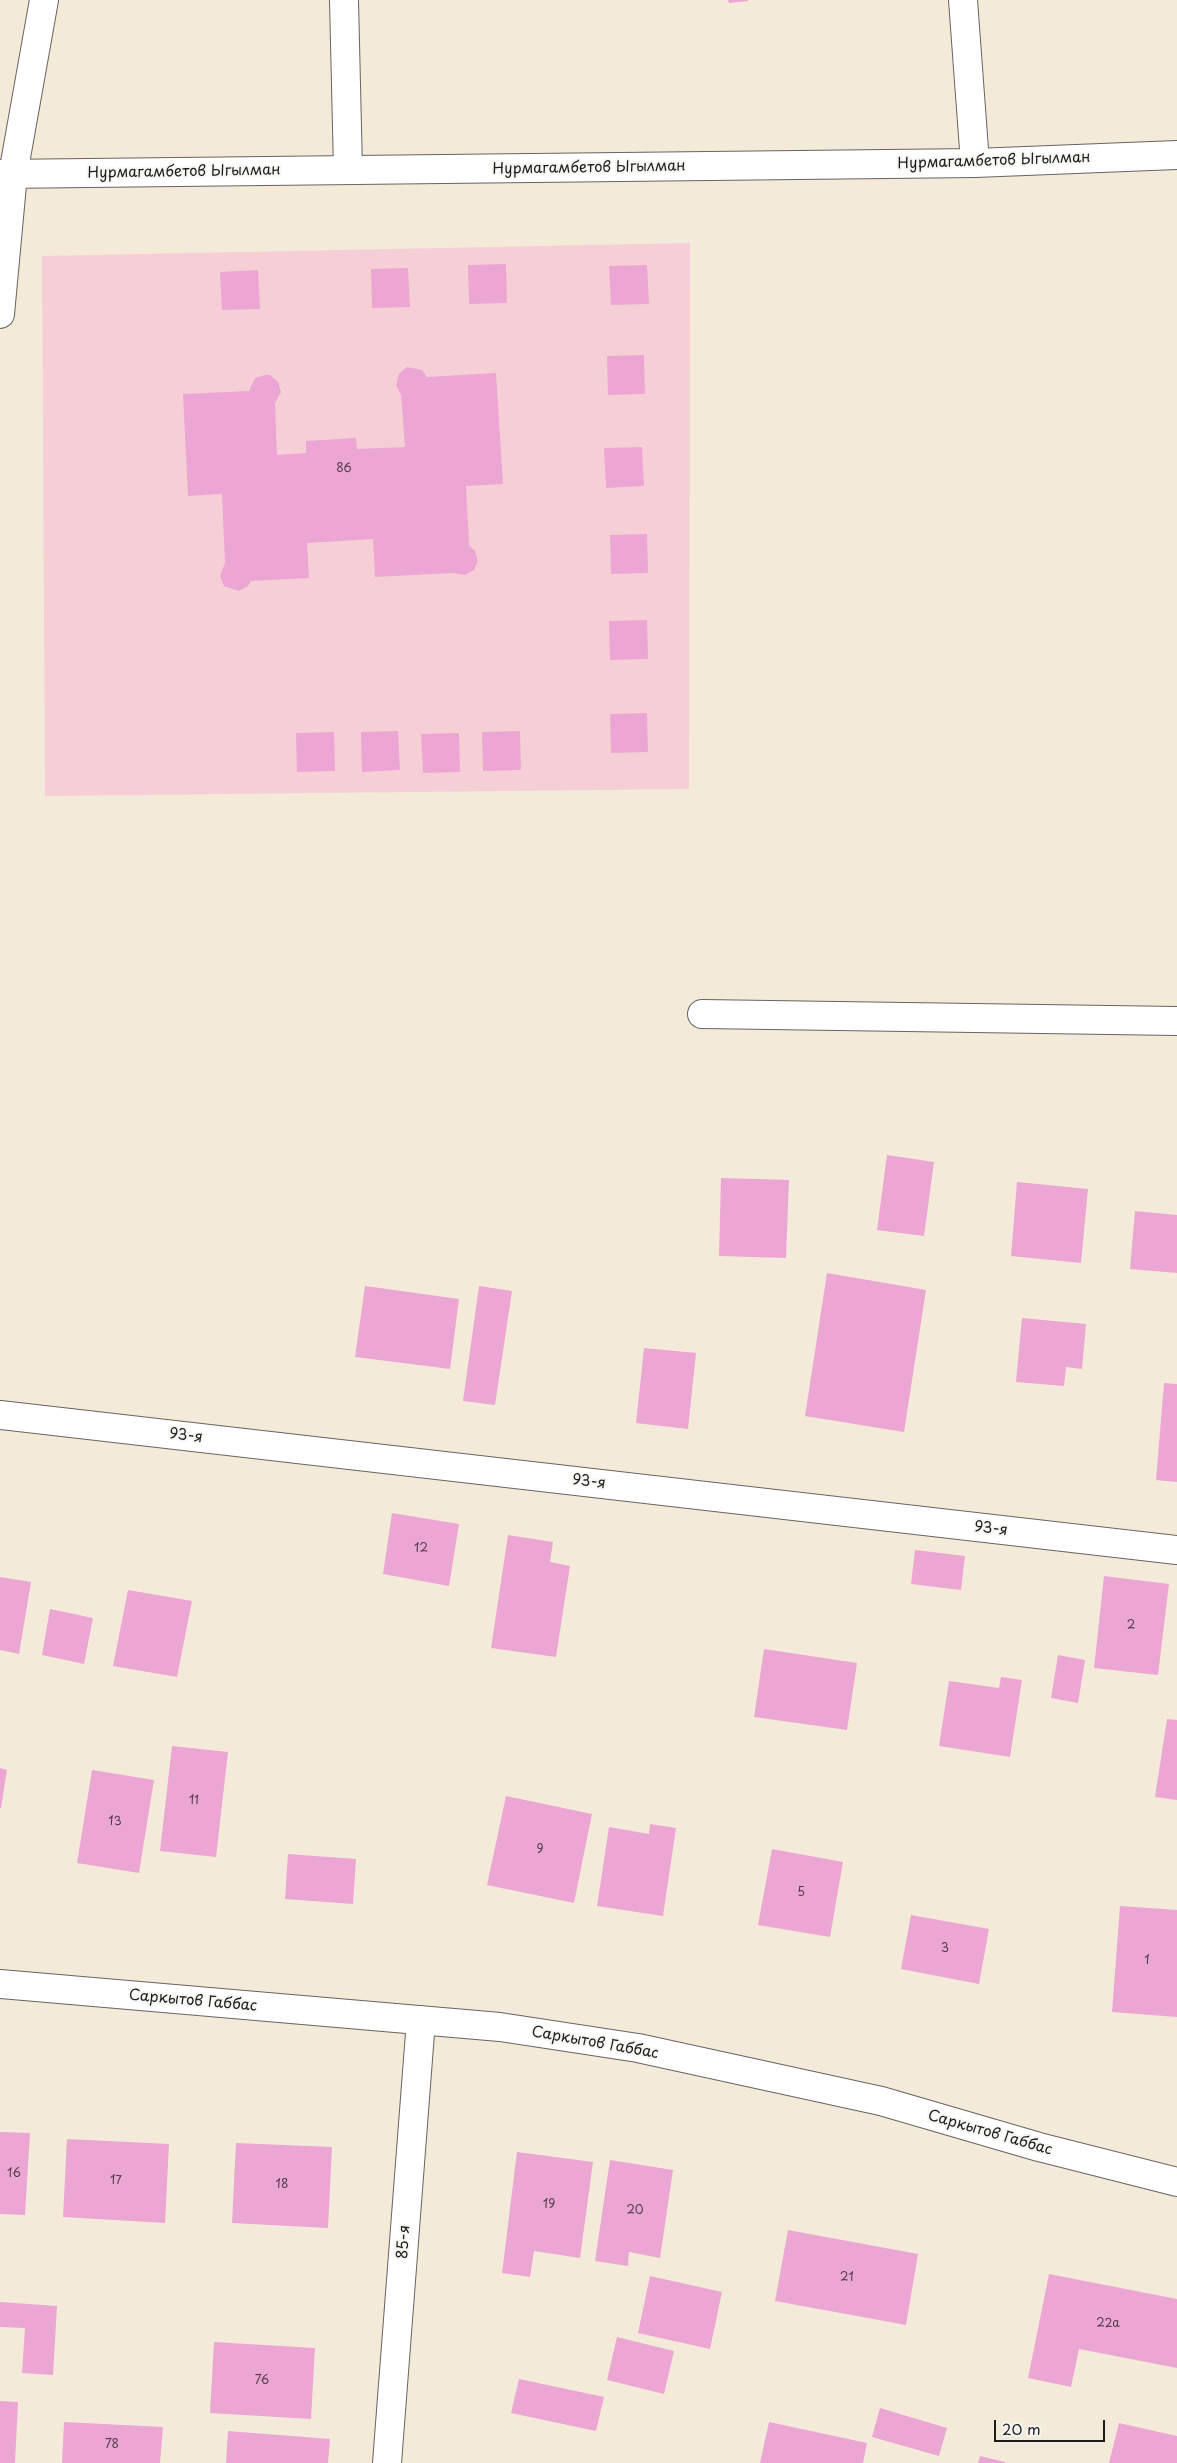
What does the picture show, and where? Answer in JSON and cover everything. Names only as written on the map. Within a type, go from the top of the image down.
[{"type":"street","points":[[0,314],[6,174],[44,0]]},
{"type":"street","points":[[344,0],[348,170]]},
{"type":"street","points":[[963,0],[975,163]]},
{"type":"street","name":"Нурмагамбетов Ыгылман","points":[[6,174],[975,163],[1177,154]]},
{"type":"street","points":[[702,1014],[1177,1021]]},
{"type":"street","name":"93-я","points":[[0,1415],[1177,1550]]},
{"type":"street","name":"Саркытов Габбас","points":[[0,1984],[500,2027],[638,2048],[880,2101],[1039,2147],[1177,2182]]},
{"type":"street","name":"85-я","points":[[387,2463],[421,2020]]},
{"type":"shaded area","points":[[690,243],[689,789],[45,796],[42,256]]},
{"type":"building","points":[[728,0],[748,0],[748,1],[729,3]]},
{"type":"building","points":[[506,264],[507,303],[469,304],[468,265]]},
{"type":"building","points":[[647,265],[649,304],[611,305],[609,266]]},
{"type":"building","points":[[408,268],[410,307],[372,308],[371,269]]},
{"type":"building","points":[[258,270],[260,309],[222,310],[220,272]]},
{"type":"building","points":[[644,355],[645,394],[608,395],[607,356]]},
{"type":"building","points":[[407,367],[422,370],[427,377],[496,373],[503,484],[466,486],[469,545],[475,551],[478,561],[474,570],[465,575],[453,573],[375,577],[373,539],[307,543],[309,578],[251,581],[248,586],[239,591],[224,586],[220,576],[225,563],[222,494],[188,496],[183,394],[249,391],[255,378],[270,375],[278,382],[281,392],[275,403],[277,455],[306,453],[306,441],[356,438],[357,449],[405,447],[401,395],[396,385],[399,374]]},
{"type":"building","points":[[642,447],[644,486],[606,488],[604,448]]},
{"type":"building","points":[[647,534],[648,573],[611,574],[610,535]]},
{"type":"building","points":[[647,620],[648,659],[610,660],[609,621]]},
{"type":"building","points":[[647,713],[648,752],[611,753],[610,714]]},
{"type":"building","points":[[398,731],[400,770],[362,772],[361,732]]},
{"type":"building","points":[[520,731],[521,770],[483,771],[482,732]]},
{"type":"building","points":[[334,732],[335,771],[297,772],[296,733]]},
{"type":"building","points":[[459,733],[460,772],[423,773],[421,734]]},
{"type":"building","points":[[887,1155],[934,1162],[924,1236],[877,1230]]},
{"type":"building","points":[[721,1178],[789,1180],[786,1258],[719,1256]]},
{"type":"building","points":[[1017,1182],[1088,1189],[1081,1263],[1011,1256]]},
{"type":"building","points":[[1135,1211],[1177,1215],[1177,1273],[1130,1269]]},
{"type":"building","points":[[827,1273],[926,1290],[904,1432],[805,1416]]},
{"type":"building","points":[[365,1286],[459,1299],[450,1369],[355,1357]]},
{"type":"building","points":[[479,1286],[512,1291],[495,1405],[463,1401]]},
{"type":"building","points":[[1022,1318],[1086,1324],[1082,1369],[1066,1367],[1064,1386],[1016,1382]]},
{"type":"building","points":[[644,1348],[696,1353],[688,1429],[636,1423]]},
{"type":"building","points":[[1164,1383],[1177,1384],[1177,1482],[1156,1480]]},
{"type":"building","points":[[392,1513],[459,1524],[449,1586],[383,1574]]},
{"type":"building","points":[[508,1535],[553,1542],[550,1562],[570,1566],[556,1657],[491,1648]]},
{"type":"building","points":[[915,1550],[965,1556],[961,1590],[911,1584]]},
{"type":"building","points":[[1104,1576],[1169,1584],[1158,1675],[1094,1668]]},
{"type":"building","points":[[0,1577],[31,1582],[19,1654],[0,1650]]},
{"type":"building","points":[[128,1590],[192,1601],[177,1677],[113,1666]]},
{"type":"building","points":[[50,1609],[93,1618],[84,1664],[42,1655]]},
{"type":"building","points":[[764,1649],[857,1663],[847,1730],[754,1717]]},
{"type":"building","points":[[1058,1655],[1085,1660],[1078,1703],[1051,1698]]},
{"type":"building","points":[[1001,1677],[1022,1680],[1010,1757],[939,1746],[949,1681],[999,1688]]},
{"type":"building","points":[[1167,1719],[1177,1720],[1177,1800],[1155,1797]]},
{"type":"building","points":[[172,1746],[228,1752],[216,1857],[160,1851]]},
{"type":"building","points":[[0,1768],[7,1770],[1,1808],[0,1808]]},
{"type":"building","points":[[92,1770],[154,1780],[139,1873],[77,1863]]},
{"type":"building","points":[[506,1796],[592,1814],[574,1903],[487,1885]]},
{"type":"building","points":[[650,1824],[676,1828],[663,1916],[597,1906],[609,1827],[649,1834]]},
{"type":"building","points":[[772,1849],[843,1862],[830,1937],[758,1925]]},
{"type":"building","points":[[288,1854],[356,1859],[353,1904],[285,1899]]},
{"type":"building","points":[[1120,1906],[1177,1910],[1177,2017],[1112,2012]]},
{"type":"building","points":[[911,1915],[989,1929],[979,1984],[901,1969]]},
{"type":"building","points":[[0,2132],[30,2133],[25,2215],[0,2214]]},
{"type":"building","points":[[67,2139],[169,2144],[165,2223],[63,2217]]},
{"type":"building","points":[[236,2143],[332,2147],[328,2228],[232,2223]]},
{"type":"building","points":[[517,2152],[593,2162],[580,2258],[534,2251],[530,2277],[502,2273]]},
{"type":"building","points":[[610,2160],[673,2170],[660,2258],[629,2252],[628,2266],[595,2261]]},
{"type":"building","points":[[788,2230],[918,2254],[906,2325],[775,2301]]},
{"type":"building","points":[[1049,2274],[1177,2299],[1177,2368],[1079,2349],[1071,2387],[1028,2378]]},
{"type":"building","points":[[650,2276],[722,2292],[710,2349],[638,2333]]},
{"type":"building","points":[[0,2302],[57,2306],[53,2375],[22,2373],[25,2328],[0,2327]]},
{"type":"building","points":[[617,2337],[674,2351],[664,2394],[607,2380]]},
{"type":"building","points":[[214,2342],[315,2348],[311,2419],[210,2413]]},
{"type":"building","points":[[519,2379],[604,2397],[596,2431],[511,2413]]},
{"type":"building","points":[[0,2401],[18,2402],[15,2463],[0,2463]]},
{"type":"building","points":[[880,2408],[947,2428],[939,2456],[872,2437]]},
{"type":"building","points":[[64,2422],[163,2427],[160,2463],[62,2463]]},
{"type":"building","points":[[769,2422],[867,2443],[863,2463],[760,2463]]},
{"type":"building","points":[[1119,2423],[1177,2436],[1177,2463],[1109,2463]]},
{"type":"building","points":[[228,2431],[330,2439],[328,2463],[226,2463]]},
{"type":"building","points":[[980,2456],[1005,2462],[1005,2463],[978,2463]]}]
